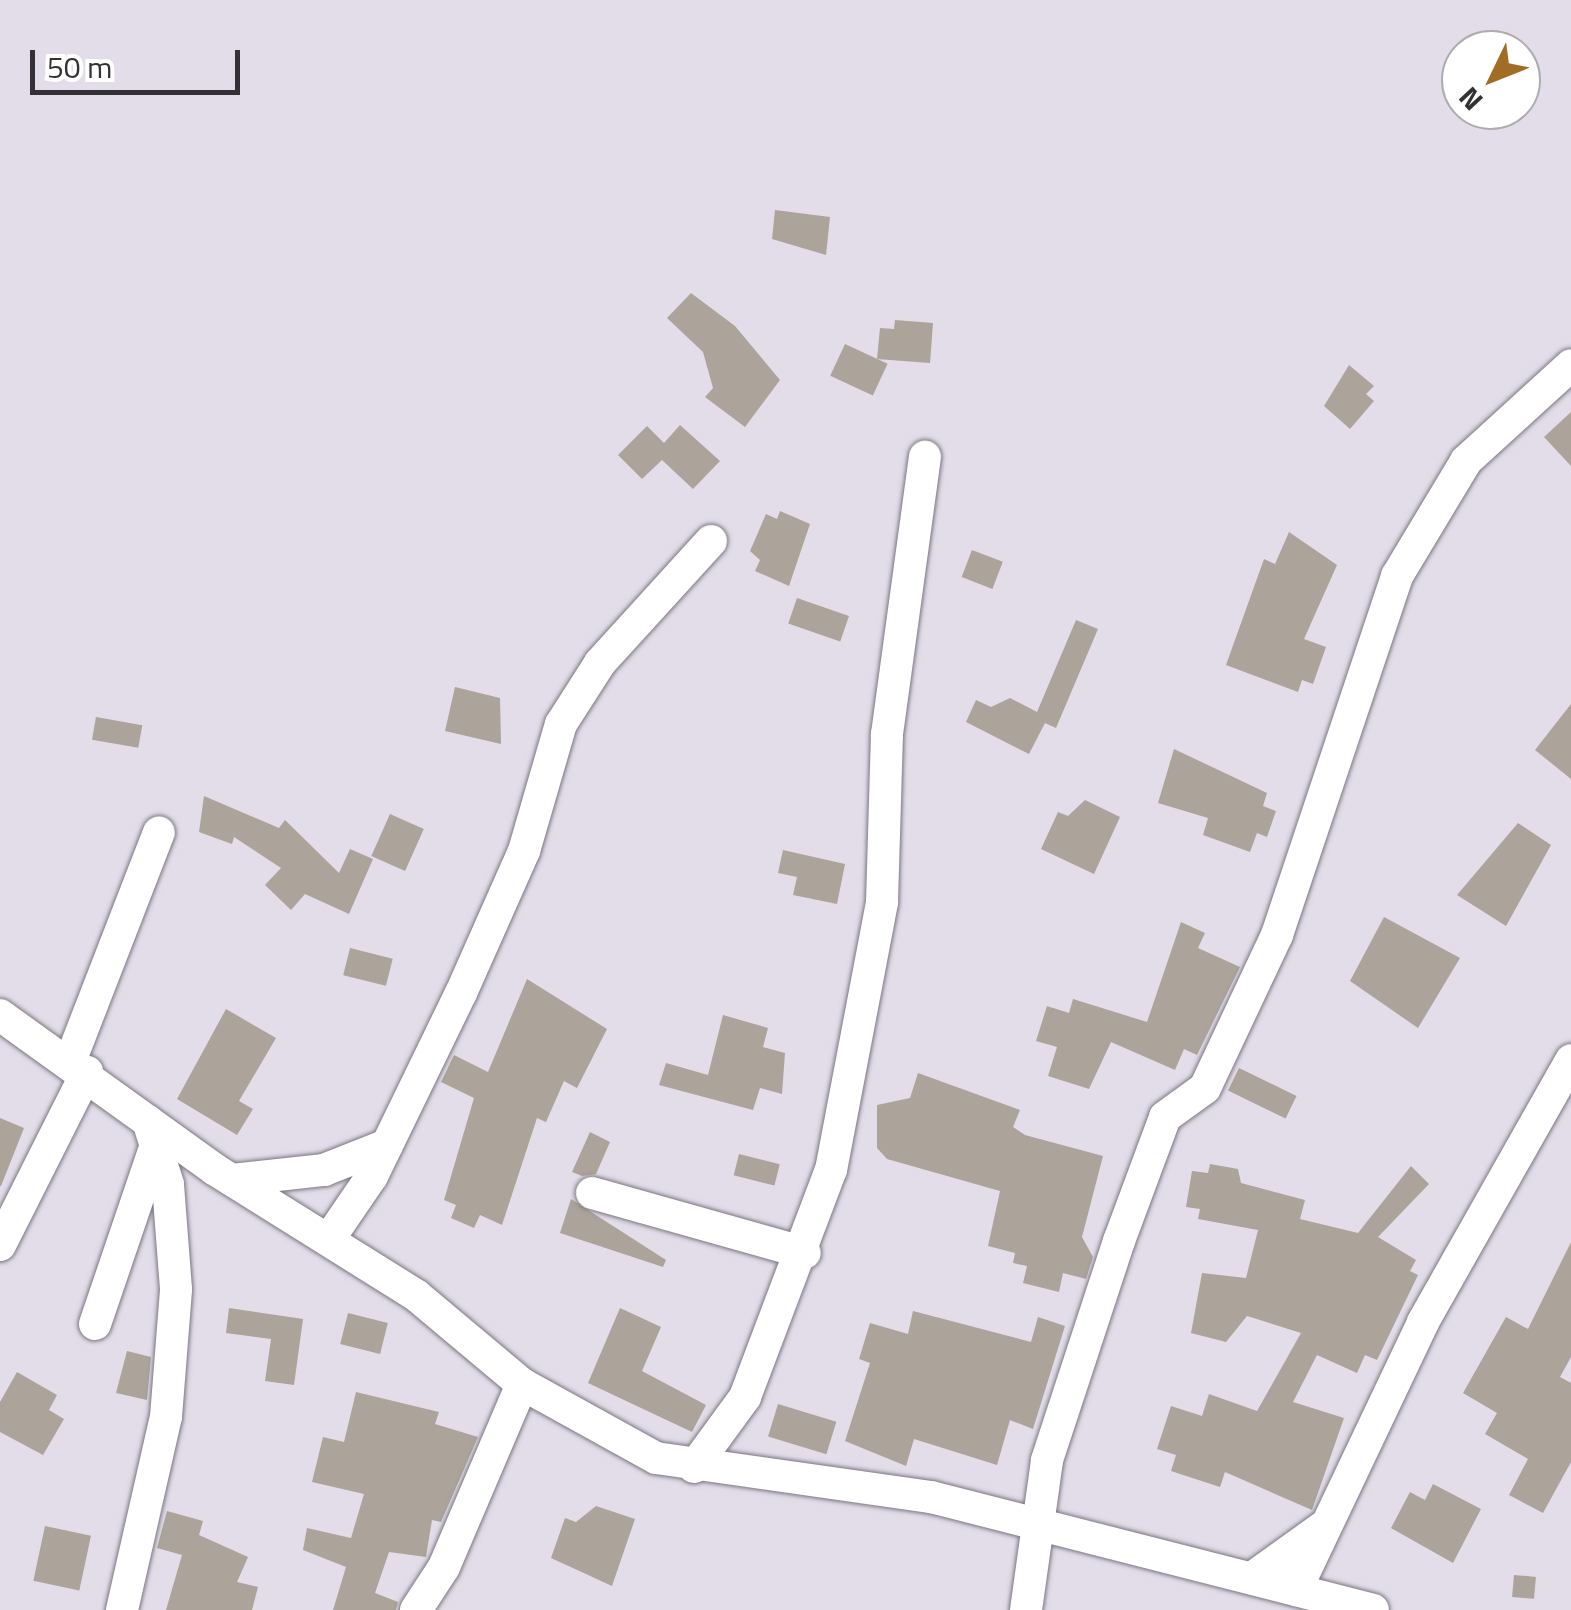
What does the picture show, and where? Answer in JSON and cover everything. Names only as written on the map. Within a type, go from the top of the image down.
[{"type":"street","points":[[1026,1610],[1034,1518],[1160,1129],[1171,1109],[1205,1088],[1277,935],[1413,542],[1466,460],[1571,366]]},
{"type":"street","points":[[694,1467],[745,1397],[805,1253],[831,1170],[882,902],[886,734],[925,457]]},
{"type":"street","points":[[328,1239],[387,1145],[524,851],[560,724],[634,621],[711,541]]},
{"type":"street","points":[[0,1245],[79,1065],[159,832]]},
{"type":"street","points":[[0,1015],[79,1065],[153,1131],[417,1296],[522,1384],[656,1458],[1034,1518],[1358,1609]]},
{"type":"street","points":[[1296,1590],[1423,1322],[1571,1060]]},
{"type":"street","points":[[94,1324],[153,1131]]},
{"type":"street","points":[[122,1610],[166,1416],[174,1239],[153,1131]]},
{"type":"street","points":[[232,1180],[324,1170],[387,1145]]},
{"type":"street","points":[[592,1194],[805,1253]]},
{"type":"street","points":[[416,1610],[444,1568],[522,1384]]},
{"type":"street","points":[[1252,1578],[1331,1521]]},
{"type":"building","points":[[775,210],[830,217],[826,255],[772,239]]},
{"type":"building","points":[[691,293],[735,326],[780,380],[745,427],[705,397],[713,388],[703,352],[667,318]]},
{"type":"building","points":[[895,320],[933,323],[930,363],[877,359],[880,328],[894,329]]},
{"type":"building","points":[[845,344],[888,364],[873,396],[830,376]]},
{"type":"building","points":[[1349,365],[1374,386],[1366,394],[1374,401],[1350,429],[1324,406]]},
{"type":"building","points":[[1571,412],[1571,466],[1544,437]]},
{"type":"building","points":[[680,425],[720,461],[693,489],[662,460],[642,479],[618,455],[647,426],[664,443]]},
{"type":"building","points":[[780,511],[810,524],[789,586],[755,571],[760,560],[750,551],[766,514],[777,519]]},
{"type":"building","points":[[1289,532],[1337,565],[1304,639],[1326,647],[1313,684],[1302,680],[1298,692],[1226,665],[1264,559],[1275,564]]},
{"type":"building","points":[[972,550],[1003,562],[992,589],[962,577]]},
{"type":"building","points":[[797,598],[849,616],[840,641],[788,624]]},
{"type":"building","points":[[1076,620],[1098,629],[1056,728],[1045,723],[1029,754],[966,722],[976,700],[991,707],[1010,698],[1037,712]]},
{"type":"building","points":[[455,687],[500,698],[501,744],[445,731]]},
{"type":"building","points":[[1571,704],[1571,779],[1535,750]]},
{"type":"building","points":[[96,717],[142,725],[138,748],[92,740]]},
{"type":"building","points":[[1174,749],[1267,793],[1263,806],[1276,811],[1267,837],[1257,833],[1250,852],[1203,835],[1208,818],[1158,803]]},
{"type":"building","points":[[204,796],[279,828],[285,820],[339,873],[350,849],[373,859],[349,914],[305,894],[291,910],[265,885],[281,868],[234,837],[232,844],[199,832]]},
{"type":"building","points":[[1085,800],[1120,817],[1094,874],[1041,849],[1058,812],[1068,816]]},
{"type":"building","points":[[390,814],[424,829],[405,871],[371,856]]},
{"type":"building","points":[[1518,823],[1551,845],[1506,926],[1457,895]]},
{"type":"building","points":[[783,850],[845,864],[837,904],[793,895],[797,877],[778,873]]},
{"type":"building","points":[[1384,917],[1460,958],[1418,1028],[1350,981]]},
{"type":"building","points":[[1181,922],[1205,933],[1198,948],[1240,967],[1197,1055],[1184,1049],[1175,1070],[1111,1042],[1089,1089],[1048,1076],[1057,1047],[1036,1041],[1047,1006],[1069,1013],[1073,999],[1147,1022]]},
{"type":"building","points":[[350,948],[393,959],[386,986],[343,975]]},
{"type":"building","points":[[527,979],[607,1029],[577,1088],[564,1081],[546,1122],[537,1118],[502,1225],[480,1215],[474,1228],[451,1218],[456,1205],[444,1200],[474,1098],[441,1082],[454,1055],[488,1072]]},
{"type":"building","points":[[226,1009],[276,1038],[239,1101],[253,1109],[237,1135],[177,1099]]},
{"type":"building","points":[[723,1015],[768,1028],[763,1047],[785,1053],[782,1094],[760,1088],[753,1110],[659,1085],[666,1063],[708,1075]]},
{"type":"building","points":[[1239,1068],[1297,1096],[1286,1119],[1228,1090]]},
{"type":"building","points":[[918,1073],[1020,1110],[1013,1127],[1025,1135],[1103,1156],[1082,1237],[1093,1257],[1086,1279],[1063,1273],[1059,1292],[1023,1283],[1027,1266],[1013,1263],[1015,1253],[988,1246],[1000,1191],[887,1159],[877,1148],[877,1105],[910,1098]]},
{"type":"building","points":[[0,1118],[24,1128],[1,1186],[0,1186]]},
{"type":"building","points":[[590,1132],[610,1142],[596,1174],[582,1176],[572,1172]]},
{"type":"building","points":[[739,1154],[780,1164],[774,1186],[734,1175]]},
{"type":"building","points":[[1210,1164],[1238,1169],[1241,1183],[1305,1200],[1300,1219],[1358,1233],[1411,1166],[1429,1184],[1378,1237],[1416,1260],[1410,1271],[1418,1275],[1377,1360],[1365,1355],[1357,1373],[1317,1355],[1293,1402],[1344,1418],[1312,1510],[1225,1472],[1220,1487],[1171,1471],[1176,1455],[1157,1449],[1171,1406],[1202,1416],[1209,1394],[1257,1411],[1301,1333],[1247,1316],[1226,1342],[1191,1333],[1202,1273],[1246,1278],[1258,1230],[1198,1219],[1200,1209],[1186,1207],[1192,1171],[1208,1173]]},
{"type":"building","points":[[571,1199],[666,1260],[663,1267],[560,1233]]},
{"type":"building","points":[[1571,1242],[1571,1357],[1560,1377],[1571,1383],[1571,1462],[1543,1513],[1509,1495],[1528,1459],[1485,1434],[1497,1413],[1463,1393],[1506,1317],[1528,1329]]},
{"type":"building","points":[[229,1308],[303,1319],[294,1385],[265,1381],[271,1339],[226,1333]]},
{"type":"building","points":[[620,1308],[661,1327],[642,1371],[706,1405],[692,1432],[588,1383]]},
{"type":"building","points":[[913,1311],[1031,1342],[1038,1317],[1065,1326],[1033,1429],[1010,1420],[997,1465],[914,1439],[906,1466],[845,1441],[870,1363],[859,1359],[870,1323],[908,1334]]},
{"type":"building","points":[[348,1313],[388,1323],[380,1354],[340,1344]]},
{"type":"building","points":[[127,1351],[151,1357],[147,1400],[116,1393]]},
{"type":"building","points":[[17,1372],[57,1395],[49,1410],[64,1419],[43,1455],[0,1432],[0,1402]]},
{"type":"building","points":[[356,1392],[439,1412],[435,1424],[478,1437],[441,1522],[432,1520],[426,1557],[389,1552],[375,1593],[398,1602],[396,1610],[333,1610],[346,1567],[303,1550],[307,1528],[351,1538],[364,1494],[312,1482],[323,1437],[344,1442]]},
{"type":"building","points":[[778,1404],[836,1422],[826,1454],[768,1437]]},
{"type":"building","points":[[1433,1484],[1481,1509],[1453,1563],[1391,1528],[1410,1492],[1425,1500]]},
{"type":"building","points":[[596,1506],[635,1519],[612,1586],[551,1558],[565,1518],[576,1522]]},
{"type":"building","points":[[167,1511],[203,1521],[199,1535],[248,1557],[237,1582],[258,1587],[252,1610],[166,1610],[182,1555],[157,1548]]},
{"type":"building","points":[[45,1526],[91,1536],[79,1591],[33,1581]]},
{"type":"building","points":[[1514,1575],[1536,1577],[1534,1599],[1512,1597]]}]
